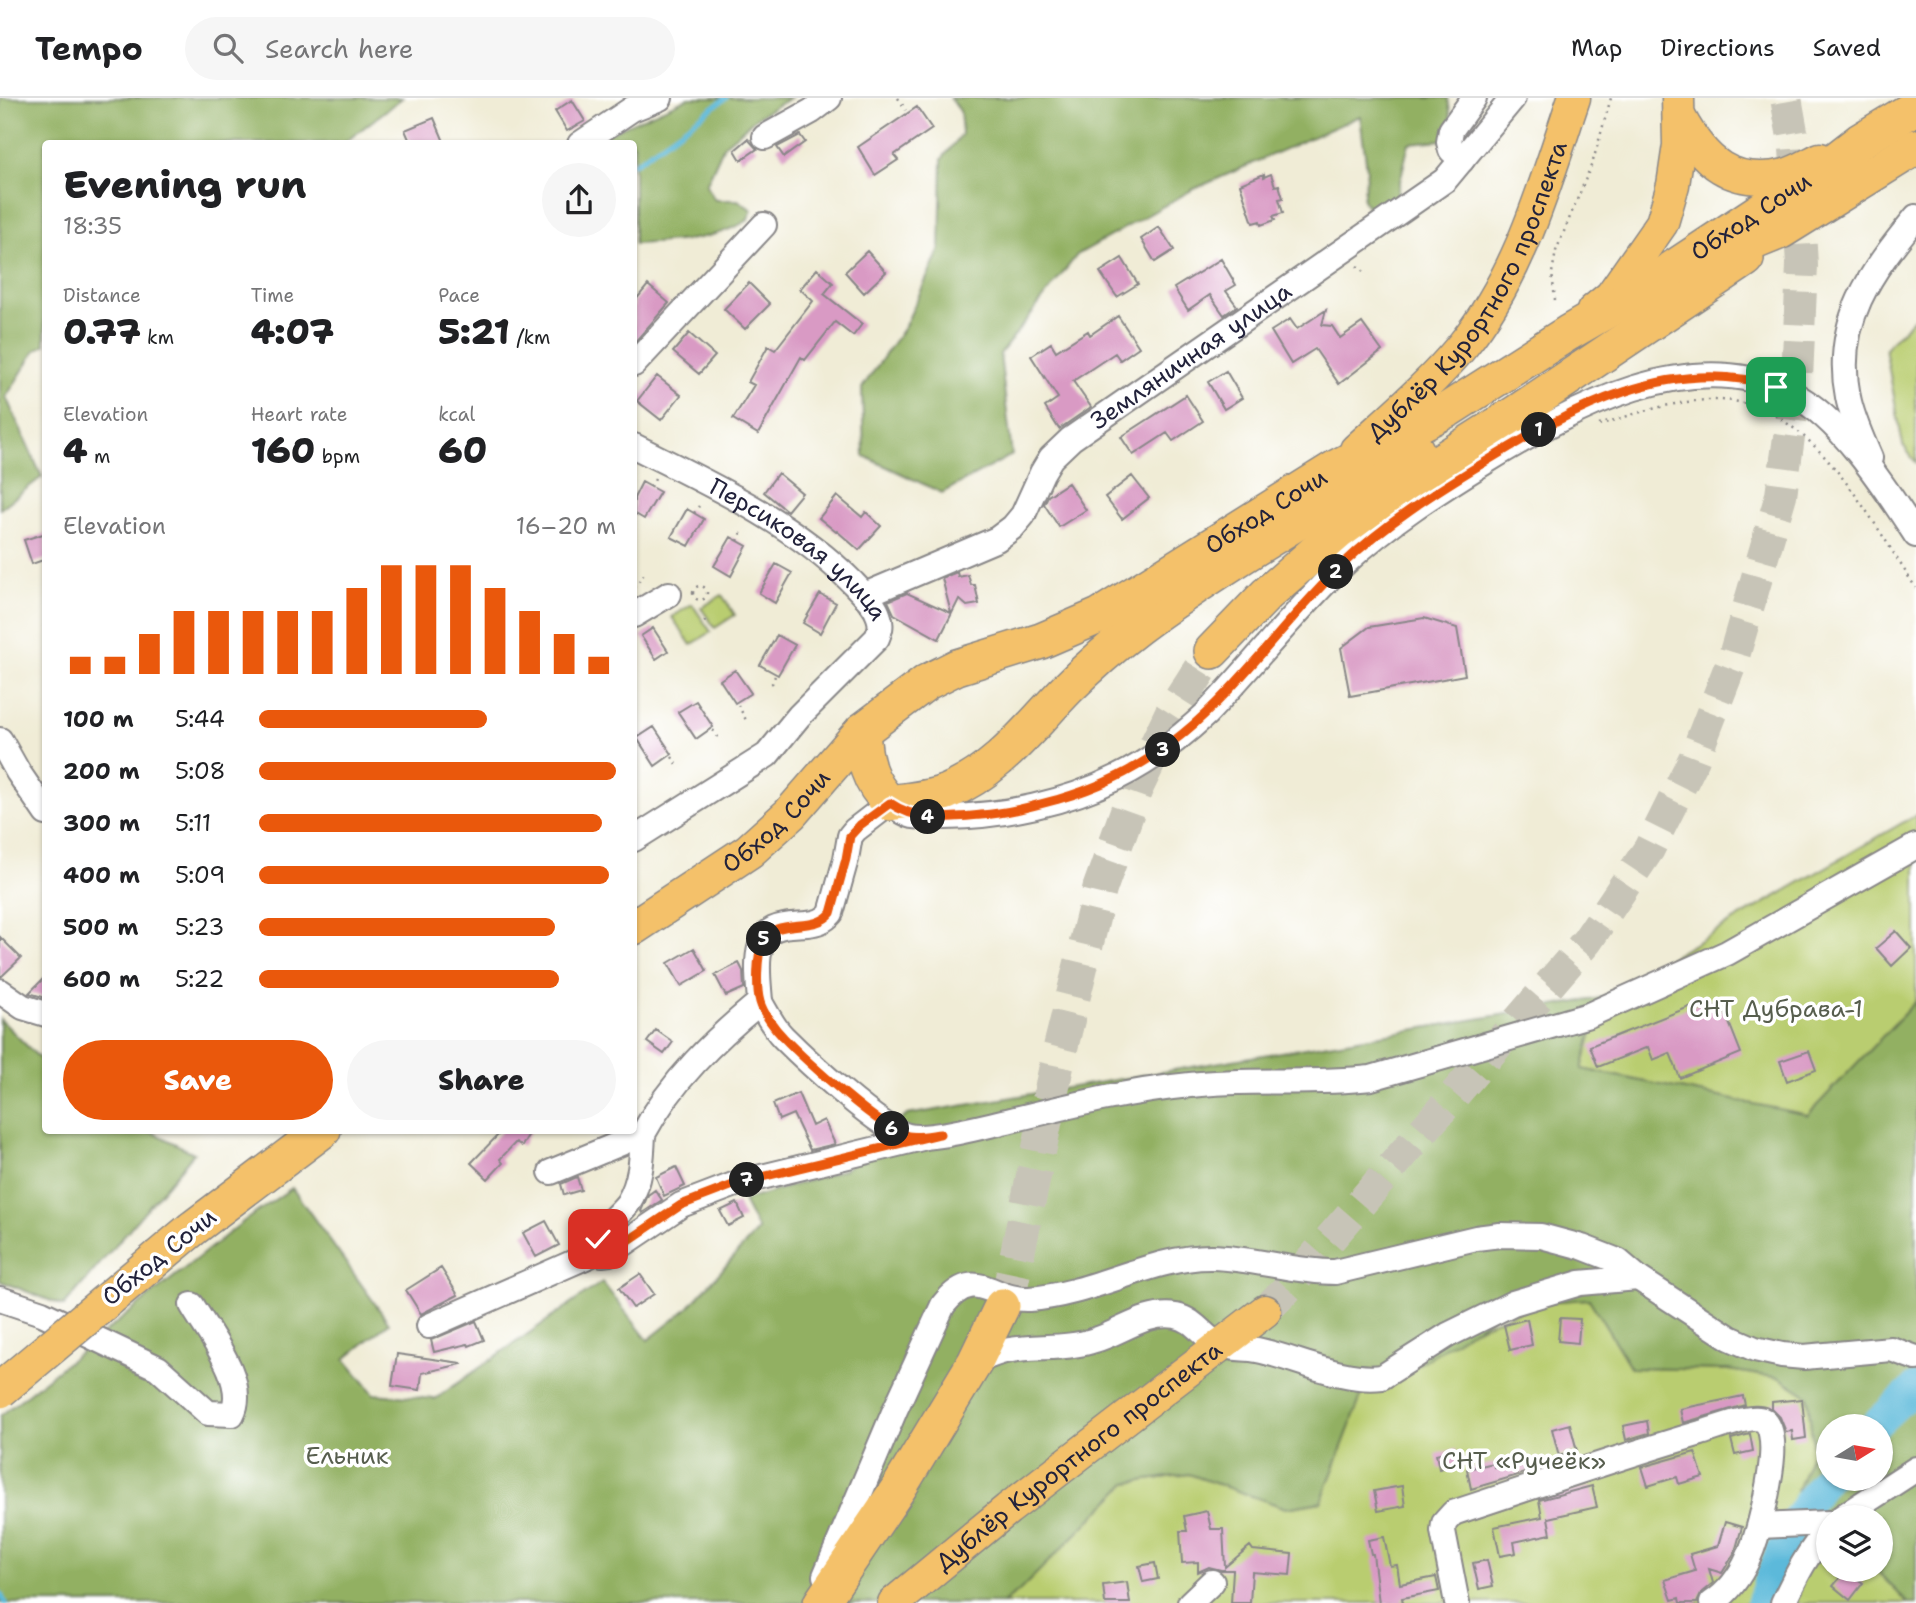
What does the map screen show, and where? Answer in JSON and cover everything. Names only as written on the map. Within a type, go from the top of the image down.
[{"type":"highway","name":"Обход Сочи","points":[[637,925],[749,851],[790,814],[862,731],[927,682],[957,667],[1041,641],[1098,616],[1338,467],[1449,409],[1625,300],[1829,165],[1860,141],[1916,107]]},
{"type":"highway","name":"Обход Сочи","points":[[1782,231],[1916,147]]},
{"type":"highway","points":[[1212,652],[1267,594],[1338,532],[1406,483],[1733,268],[1782,231]]},
{"type":"highway","points":[[862,731],[867,771],[880,794],[890,803],[939,795],[964,783],[1020,742],[1066,690],[1106,652],[1174,602],[1321,508],[1754,242],[1782,231]]},
{"type":"highway","name":"Обход Сочи","points":[[0,1390],[191,1229],[318,1134]]},
{"type":"highway","points":[[821,1603],[900,1486],[975,1362],[1003,1327]]},
{"type":"main road","name":"Дублёр Курортного проспекта","points":[[1338,467],[1435,377],[1481,320],[1519,254],[1574,98]]},
{"type":"main road","points":[[1679,108],[1693,142],[1704,156],[1720,168],[1741,176],[1787,174],[1860,141]]},
{"type":"main road","points":[[1568,333],[1611,296],[1662,223],[1674,185],[1679,145],[1679,108]]},
{"type":"main road","name":"Дублёр Курортного проспекта","points":[[896,1602],[1008,1509],[1265,1311]]},
{"type":"street","points":[[586,140],[632,109],[660,98]]},
{"type":"street","points":[[765,137],[812,111],[829,98]]},
{"type":"street","points":[[1462,160],[1451,150],[1449,135],[1475,98]]},
{"type":"street","name":"Земляничная улица","points":[[864,595],[997,539],[1013,527],[1023,515],[1051,458],[1071,439],[1445,180],[1513,98]]},
{"type":"street","points":[[1877,475],[1848,398],[1845,357],[1848,330],[1861,293],[1877,267],[1916,218]]},
{"type":"street","points":[[637,361],[764,225]]},
{"type":"street","points":[[940,1134],[909,1136],[888,1127],[781,1036],[760,1002],[758,962],[761,946],[767,935],[776,928],[814,923],[831,913],[850,836],[860,825],[890,803],[915,816],[1000,814],[1102,785],[1145,763],[1206,715],[1344,563],[1402,515],[1554,421],[1629,389],[1681,378],[1707,376],[1734,377],[1793,394],[1826,420],[1877,475],[1916,535]]},
{"type":"street","name":"Персиковая улица","points":[[637,447],[689,472],[800,538],[864,595],[879,615],[881,626],[877,638],[799,716],[767,755],[637,837]]},
{"type":"street","points":[[637,613],[669,594]]},
{"type":"street","points":[[0,740],[42,807]]},
{"type":"street","points":[[429,1326],[597,1252],[610,1253],[681,1205],[741,1182],[1093,1100],[1191,1084],[1340,1082],[1371,1078],[1589,1015],[1727,953],[1916,846]]},
{"type":"street","points":[[0,991],[23,1007],[42,1013]]},
{"type":"street","points":[[597,1252],[595,1247],[598,1239],[628,1202],[642,1170],[643,1134],[654,1114],[715,1040],[760,1002]]},
{"type":"street","points":[[551,1172],[643,1134]]},
{"type":"street","points":[[811,1603],[829,1568],[895,1410],[943,1306],[952,1294],[970,1284],[1027,1299],[1093,1287],[1169,1262],[1203,1257],[1335,1272],[1463,1241],[1500,1235],[1541,1236],[1582,1247],[1618,1261],[1638,1278],[1730,1338],[1755,1349],[1804,1357],[1891,1349],[1910,1355]]},
{"type":"street","points":[[1003,1327],[1071,1346],[1092,1341],[1150,1317],[1172,1315],[1191,1321],[1219,1345],[1257,1350],[1370,1378],[1382,1377],[1448,1335],[1513,1303],[1580,1283],[1638,1278]]},
{"type":"street","points":[[0,1299],[42,1313],[158,1368],[208,1413],[232,1414],[237,1405],[233,1375],[192,1305]]},
{"type":"street","points":[[1457,1603],[1443,1531],[1444,1523],[1453,1513],[1678,1440],[1755,1418],[1763,1420],[1769,1427],[1772,1467],[1760,1526],[1734,1585],[1712,1603]]},
{"type":"street","points":[[1860,1505],[1916,1469]]},
{"type":"street","points":[[1760,1526],[1816,1524]]},
{"type":"street","points":[[1783,1603],[1801,1565],[1816,1543]]},
{"type":"street","points":[[1190,1603],[1212,1582]]},
{"type":"path","points":[[898,98],[906,110]]},
{"type":"path","points":[[1555,300],[1552,273],[1556,251],[1593,160],[1611,98]]},
{"type":"path","points":[[1591,428],[1677,403],[1720,400],[1750,405],[1776,416],[1800,432],[1835,467],[1916,589]]},
{"type":"path","points":[[651,487],[655,479]]},
{"type":"path","points":[[695,513],[699,506]]},
{"type":"path","points":[[738,541],[743,531]]},
{"type":"path","points":[[637,583],[646,572]]},
{"type":"path","points":[[706,598],[695,599],[692,594],[695,587],[704,587],[709,603]]},
{"type":"path","points":[[704,622],[709,619]]},
{"type":"path","points":[[775,676],[772,683],[775,687]]},
{"type":"path","points":[[738,705],[746,720],[744,721]]},
{"type":"path","points":[[713,730],[718,737]]},
{"type":"path","points":[[672,757],[677,764]]},
{"type":"green space","points":[[0,98],[402,98],[348,140],[42,140],[42,347],[35,351],[6,397],[42,477],[0,509]]},
{"type":"green space","points":[[688,98],[790,98],[757,117],[724,145],[706,185],[715,200],[738,200],[752,210],[747,221],[706,237],[637,244],[637,140],[599,140],[604,135]]},
{"type":"green space","points":[[950,98],[1448,98],[1454,139],[1409,143],[1394,207],[1384,210],[1368,208],[1363,200],[1367,169],[1360,116],[1192,190],[1077,255],[1000,354],[1012,455],[942,493],[864,456],[862,388],[905,326],[940,249],[942,159],[962,134],[960,111]]},
{"type":"green space","points":[[1916,316],[1916,463],[1903,445],[1885,348]]},
{"type":"green space","points":[[722,595],[735,615],[715,628],[701,608]]},
{"type":"green space","points":[[692,604],[711,632],[691,645],[672,617]]},
{"type":"green space","name":"СНТ Дубрава-1","points":[[1916,815],[1916,1001],[1808,1115],[1582,1069],[1601,998]]},
{"type":"green space","name":"Ельник","points":[[1601,998],[1582,1069],[1808,1115],[1916,1001],[1916,1603],[1908,1603],[1888,1582],[1893,1582],[1893,1505],[1816,1505],[1816,1509],[1797,1490],[1813,1449],[1808,1396],[1780,1378],[1728,1370],[1631,1368],[1589,1299],[1542,1302],[1498,1314],[1389,1383],[1362,1394],[1321,1502],[1286,1508],[1189,1474],[1127,1483],[1019,1591],[1003,1603],[0,1603],[0,1416],[244,1221],[292,1188],[389,1323],[345,1359],[374,1394],[435,1399],[602,1282],[648,1340],[687,1309],[758,1230],[743,1201],[845,1169],[907,1115]]},
{"type":"green space","points":[[0,1019],[42,1061],[42,1134],[156,1134],[194,1153],[64,1306],[0,1281]]},
{"type":"green space","name":"СНТ «Ручеёк»","points":[[1589,1299],[1631,1368],[1728,1370],[1780,1378],[1808,1396],[1813,1449],[1798,1490],[1816,1509],[1816,1582],[1888,1582],[1908,1603],[1003,1603],[1019,1591],[1127,1483],[1189,1474],[1286,1508],[1321,1502],[1362,1394],[1389,1383],[1451,1338],[1542,1302]]},
{"type":"building","points":[[572,100],[585,121],[567,131],[555,111]]},
{"type":"building","points":[[917,107],[932,129],[894,155],[898,160],[875,175],[858,147]]},
{"type":"building","points":[[434,118],[443,140],[409,140],[405,130]]},
{"type":"building","points":[[800,135],[805,142],[784,157],[777,147]]},
{"type":"building","points":[[748,139],[757,149],[741,160],[735,150]]},
{"type":"building","points":[[1264,174],[1264,177],[1271,174],[1275,186],[1279,185],[1283,198],[1279,199],[1283,213],[1273,216],[1275,220],[1261,225],[1260,221],[1253,223],[1240,184]]},
{"type":"building","points":[[1159,227],[1174,250],[1155,262],[1141,239]]},
{"type":"building","points":[[867,251],[886,272],[864,293],[845,272]]},
{"type":"building","points":[[1122,258],[1138,284],[1117,297],[1100,272]]},
{"type":"building","points":[[1221,259],[1236,285],[1226,291],[1237,306],[1224,315],[1210,295],[1188,310],[1174,288]]},
{"type":"building","points":[[817,269],[833,283],[824,294],[862,324],[853,336],[835,322],[805,360],[801,357],[758,434],[733,419],[754,385],[748,382],[768,346],[775,350],[813,301],[800,289]]},
{"type":"building","points":[[749,283],[770,304],[745,329],[724,309]]},
{"type":"building","points":[[648,285],[669,303],[637,340],[637,298]]},
{"type":"building","points":[[1326,310],[1322,325],[1332,326],[1340,338],[1362,323],[1382,351],[1339,384],[1315,349],[1291,364],[1271,331],[1290,319],[1297,329]]},
{"type":"building","points":[[1118,316],[1139,347],[1120,360],[1115,353],[1073,381],[1091,407],[1059,429],[1045,407],[1058,398],[1031,356],[1051,343],[1056,351],[1088,331],[1090,335]]},
{"type":"building","points":[[689,333],[715,356],[699,374],[673,352]]},
{"type":"building","points":[[1226,371],[1242,398],[1224,409],[1208,382]]},
{"type":"building","points":[[657,376],[681,395],[661,420],[637,401]]},
{"type":"building","points":[[1186,395],[1203,421],[1173,441],[1167,433],[1133,455],[1121,437]]},
{"type":"building","points":[[778,473],[802,493],[787,511],[764,492]]},
{"type":"building","points":[[1132,476],[1149,498],[1122,519],[1105,497]]},
{"type":"building","points":[[642,482],[660,492],[644,519],[637,515],[637,492]]},
{"type":"building","points":[[1068,483],[1086,510],[1059,527],[1044,504],[1048,496]]},
{"type":"building","points":[[837,496],[862,517],[866,512],[881,526],[859,550],[819,518]]},
{"type":"building","points":[[687,509],[704,519],[689,546],[671,537]]},
{"type":"building","points":[[42,534],[42,560],[32,564],[24,540]]},
{"type":"building","points":[[731,537],[747,546],[731,576],[714,566]]},
{"type":"building","points":[[776,564],[792,573],[775,603],[759,593]]},
{"type":"building","points":[[957,572],[958,577],[968,575],[971,585],[975,585],[979,604],[967,606],[959,599],[939,639],[894,614],[888,601],[907,593],[951,613],[942,578]]},
{"type":"building","points":[[820,594],[836,603],[820,633],[803,623]]},
{"type":"building","points":[[1424,618],[1457,628],[1465,675],[1350,696],[1341,648],[1369,627]]},
{"type":"building","points":[[653,628],[668,651],[656,659],[641,636]]},
{"type":"building","points":[[777,635],[795,645],[778,675],[760,665]]},
{"type":"building","points":[[735,670],[751,693],[735,703],[720,680]]},
{"type":"building","points":[[696,701],[713,727],[696,739],[678,712]]},
{"type":"building","points":[[654,727],[672,754],[655,766],[637,738]]},
{"type":"building","points":[[1896,931],[1911,948],[1892,966],[1876,948]]},
{"type":"building","points":[[0,937],[21,958],[2,976],[0,976]]},
{"type":"building","points":[[694,948],[707,971],[681,986],[668,963]]},
{"type":"building","points":[[739,963],[743,971],[744,988],[726,996],[715,975]]},
{"type":"building","points":[[42,980],[42,997],[29,993]]},
{"type":"building","points":[[1702,1002],[1724,1010],[1741,1053],[1680,1078],[1670,1053],[1653,1060],[1648,1047],[1598,1067],[1590,1046]]},
{"type":"building","points":[[656,1030],[673,1042],[664,1054],[647,1042]]},
{"type":"building","points":[[1809,1051],[1816,1070],[1787,1081],[1780,1061]]},
{"type":"building","points":[[798,1093],[812,1126],[824,1120],[835,1144],[810,1150],[793,1114],[779,1120],[773,1104]]},
{"type":"building","points":[[499,1134],[529,1134],[522,1146],[516,1142],[500,1159],[503,1163],[488,1179],[471,1163]]},
{"type":"building","points":[[676,1167],[685,1186],[664,1196],[656,1177]]},
{"type":"building","points":[[577,1177],[581,1190],[564,1195],[561,1184]]},
{"type":"building","points":[[655,1190],[662,1200],[642,1213],[648,1195]]},
{"type":"building","points":[[737,1203],[744,1218],[728,1226],[720,1211]]},
{"type":"building","points":[[546,1221],[559,1245],[536,1257],[523,1233]]},
{"type":"building","points":[[441,1268],[458,1295],[421,1314],[406,1290]]},
{"type":"building","points":[[640,1274],[654,1294],[633,1308],[619,1288]]},
{"type":"building","points":[[1560,1318],[1580,1319],[1578,1343],[1558,1341]]},
{"type":"building","points":[[1527,1319],[1532,1345],[1510,1350],[1504,1325]]},
{"type":"building","points":[[476,1321],[484,1340],[469,1346],[468,1344],[434,1352],[431,1340]]},
{"type":"building","points":[[397,1354],[462,1364],[422,1373],[420,1390],[392,1386]]},
{"type":"building","points":[[1743,1396],[1745,1405],[1683,1423],[1680,1409]]},
{"type":"building","points":[[1802,1399],[1806,1438],[1793,1440],[1792,1431],[1786,1432],[1780,1417],[1772,1409],[1772,1402]]},
{"type":"building","points":[[1647,1421],[1649,1433],[1626,1440],[1623,1426]]},
{"type":"building","points":[[1570,1424],[1577,1451],[1559,1456],[1552,1429]]},
{"type":"building","points":[[1750,1434],[1753,1451],[1735,1455],[1731,1439]]},
{"type":"building","points":[[1456,1449],[1460,1464],[1439,1469],[1436,1454]]},
{"type":"building","points":[[1695,1452],[1703,1477],[1679,1484],[1677,1477],[1648,1486],[1642,1467]]},
{"type":"building","points":[[1531,1459],[1532,1463],[1537,1463],[1538,1469],[1471,1489],[1467,1469],[1494,1463],[1494,1467]]},
{"type":"building","points":[[1402,1486],[1405,1506],[1378,1511],[1374,1491]]},
{"type":"building","points":[[1592,1486],[1597,1507],[1548,1518],[1551,1534],[1514,1542],[1516,1553],[1500,1556],[1494,1527],[1542,1517],[1539,1500]]},
{"type":"building","points":[[1207,1511],[1211,1529],[1223,1529],[1225,1567],[1250,1546],[1253,1550],[1292,1554],[1290,1575],[1252,1572],[1250,1603],[1231,1603],[1233,1570],[1209,1567],[1198,1572],[1198,1562],[1182,1563],[1180,1531],[1187,1531],[1184,1516]]},
{"type":"building","points":[[1725,1522],[1742,1527],[1735,1552],[1722,1573],[1709,1569],[1713,1583],[1702,1592],[1697,1603],[1680,1603],[1679,1598],[1672,1600],[1665,1580],[1695,1571],[1690,1554],[1718,1546]]},
{"type":"building","points":[[1384,1537],[1390,1566],[1397,1565],[1400,1584],[1436,1577],[1439,1591],[1402,1598],[1403,1603],[1379,1603],[1373,1554],[1368,1540]]},
{"type":"building","points":[[1487,1560],[1493,1586],[1479,1589],[1473,1563]]},
{"type":"building","points":[[1155,1563],[1158,1579],[1143,1582],[1139,1566]]},
{"type":"building","points":[[1127,1582],[1130,1603],[1105,1603],[1103,1585]]},
{"type":"building","points":[[1836,1582],[1863,1583],[1850,1600],[1833,1586]]},
{"type":"waterway","points":[[637,162],[726,98]]},
{"type":"waterway","points":[[1887,1414],[1916,1387]]},
{"type":"waterway","points":[[1761,1603],[1788,1536],[1816,1491]]},
{"type":"waterway","points":[[0,1592],[5,1603]]},
{"type":"tunnel","points":[[1265,1311],[1587,941],[1649,849],[1694,759],[1734,656],[1781,495],[1797,379],[1802,265],[1795,148],[1786,98]]},
{"type":"tunnel","points":[[1002,1306],[1010,1289],[1059,1054],[1100,888],[1135,790],[1171,715],[1212,651]]},
{"type":"route","points":[[598,1239],[595,1247],[597,1252],[610,1253],[681,1205],[741,1182],[940,1134],[909,1136],[888,1127],[781,1036],[760,1002],[758,962],[761,946],[767,935],[776,928],[821,921],[831,913],[850,836],[860,825],[890,803],[915,816],[1000,814],[1102,785],[1165,750],[1206,715],[1344,563],[1374,537],[1446,486],[1554,421],[1629,389],[1681,378],[1734,377],[1776,387]]}]
